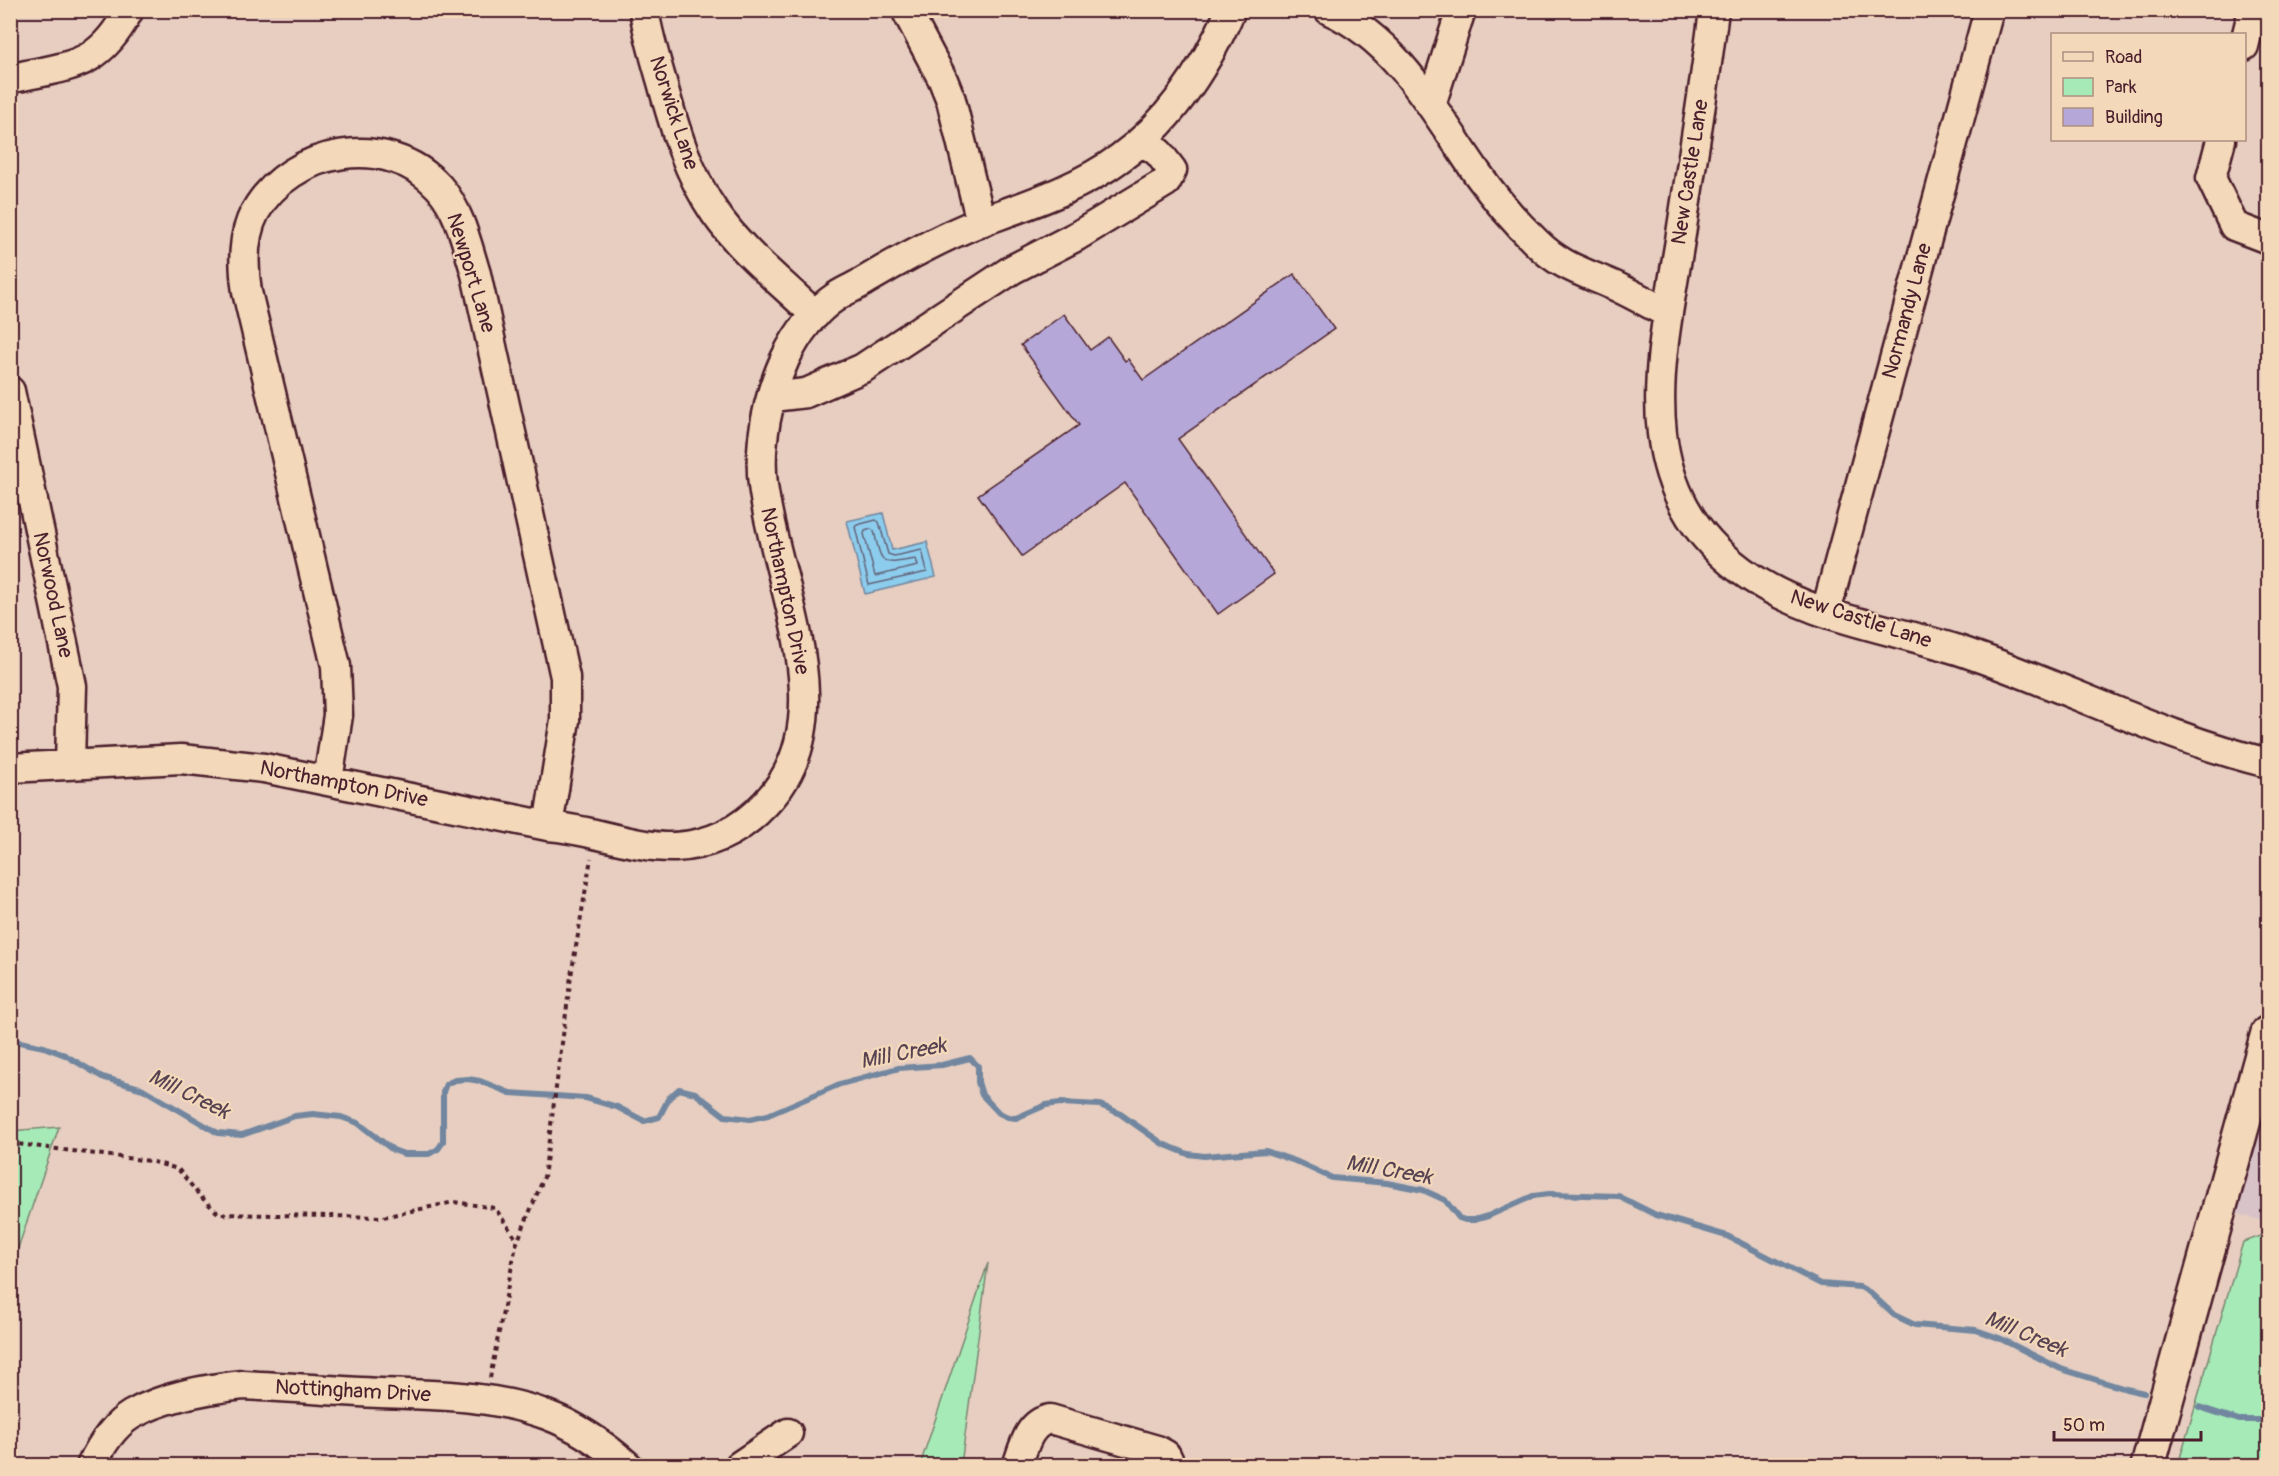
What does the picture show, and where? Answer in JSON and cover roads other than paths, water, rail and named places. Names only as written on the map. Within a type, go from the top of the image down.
[{"type":"main road","points":[[2148,1466],[2268,1033]]},
{"type":"street","points":[[10,77],[80,63],[96,54],[109,42],[129,10]]},
{"type":"street","name":"Norwick Lane","points":[[644,10],[679,139],[690,168],[714,213],[752,257],[815,315]]},
{"type":"street","points":[[906,10],[951,100],[981,222]]},
{"type":"street","name":"Northampton Drive","points":[[10,768],[181,759],[210,760],[264,768],[648,846],[677,847],[706,842],[732,832],[755,816],[775,795],[790,770],[800,744],[804,715],[804,686],[800,655],[769,519],[763,481],[763,453],[772,397],[779,372],[790,348],[815,315],[840,294],[886,267],[934,241],[1041,200],[1095,174],[1119,159],[1162,119],[1197,74],[1231,10]]},
{"type":"street","points":[[1329,10],[1359,27],[1376,40],[1431,105],[1478,174],[1538,245],[1569,267],[1612,285],[1667,313]]},
{"type":"street","points":[[1431,105],[1461,10]]},
{"type":"street","name":"New Castle Lane","points":[[1714,10],[1667,313],[1659,381],[1660,434],[1672,478],[1687,512],[1721,553],[1742,571],[1809,606],[2010,667],[2184,738],[2268,763]]},
{"type":"street","name":"Normandy Lane","points":[[1826,611],[1989,10]]},
{"type":"street","points":[[2246,42],[2258,16]]},
{"type":"street","points":[[772,397],[806,393],[863,368],[1013,269],[1077,236],[1166,182],[1172,170],[1159,153],[1142,140]]},
{"type":"street","points":[[2221,141],[2211,178],[2229,216],[2234,226],[2268,239]]},
{"type":"street","name":"Newport Lane","points":[[328,781],[338,715],[336,666],[249,301],[244,253],[254,213],[265,196],[280,181],[319,159],[361,152],[382,154],[403,161],[422,172],[439,187],[462,227],[476,274],[565,677],[565,720],[548,826]]},
{"type":"street","name":"Norwood Lane","points":[[10,391],[72,686],[70,764]]},
{"type":"street","name":"Nottingham Drive","points":[[91,1466],[102,1444],[129,1416],[154,1404],[212,1388],[243,1385],[486,1400],[515,1405],[548,1415],[579,1430],[628,1466]]},
{"type":"street","points":[[1017,1466],[1034,1426],[1041,1420],[1050,1419],[1157,1450],[1166,1455],[1172,1466]]},
{"type":"street","points":[[739,1466],[788,1433]]},
{"type":"water","points":[[883,513],[892,550],[927,542],[936,577],[865,594],[847,521]]},
{"type":"waterway","name":"Mill Creek","points":[[10,1040],[44,1047],[65,1055],[102,1077],[143,1089],[218,1133],[242,1135],[295,1116],[313,1114],[341,1117],[358,1123],[393,1150],[404,1154],[429,1154],[438,1149],[443,1142],[443,1092],[446,1084],[455,1080],[480,1081],[510,1093],[586,1098],[617,1107],[644,1121],[659,1117],[669,1098],[679,1089],[695,1093],[725,1116],[750,1119],[768,1115],[840,1084],[899,1068],[942,1065],[970,1058],[978,1066],[978,1082],[982,1095],[999,1113],[1008,1117],[1016,1118],[1046,1105],[1060,1103],[1100,1105],[1119,1113],[1163,1144],[1188,1154],[1204,1156],[1266,1151],[1332,1178],[1387,1183],[1423,1190],[1445,1200],[1459,1218],[1465,1220],[1488,1216],[1533,1196],[1549,1194],[1618,1196],[1656,1215],[1727,1236],[1821,1284],[1860,1287],[1869,1292],[1894,1315],[1915,1325],[1976,1330],[1999,1338],[2061,1369],[2144,1393]]},
{"type":"waterway","name":"Mill Creek","points":[[2199,1407],[2239,1420],[2268,1420]]}]
